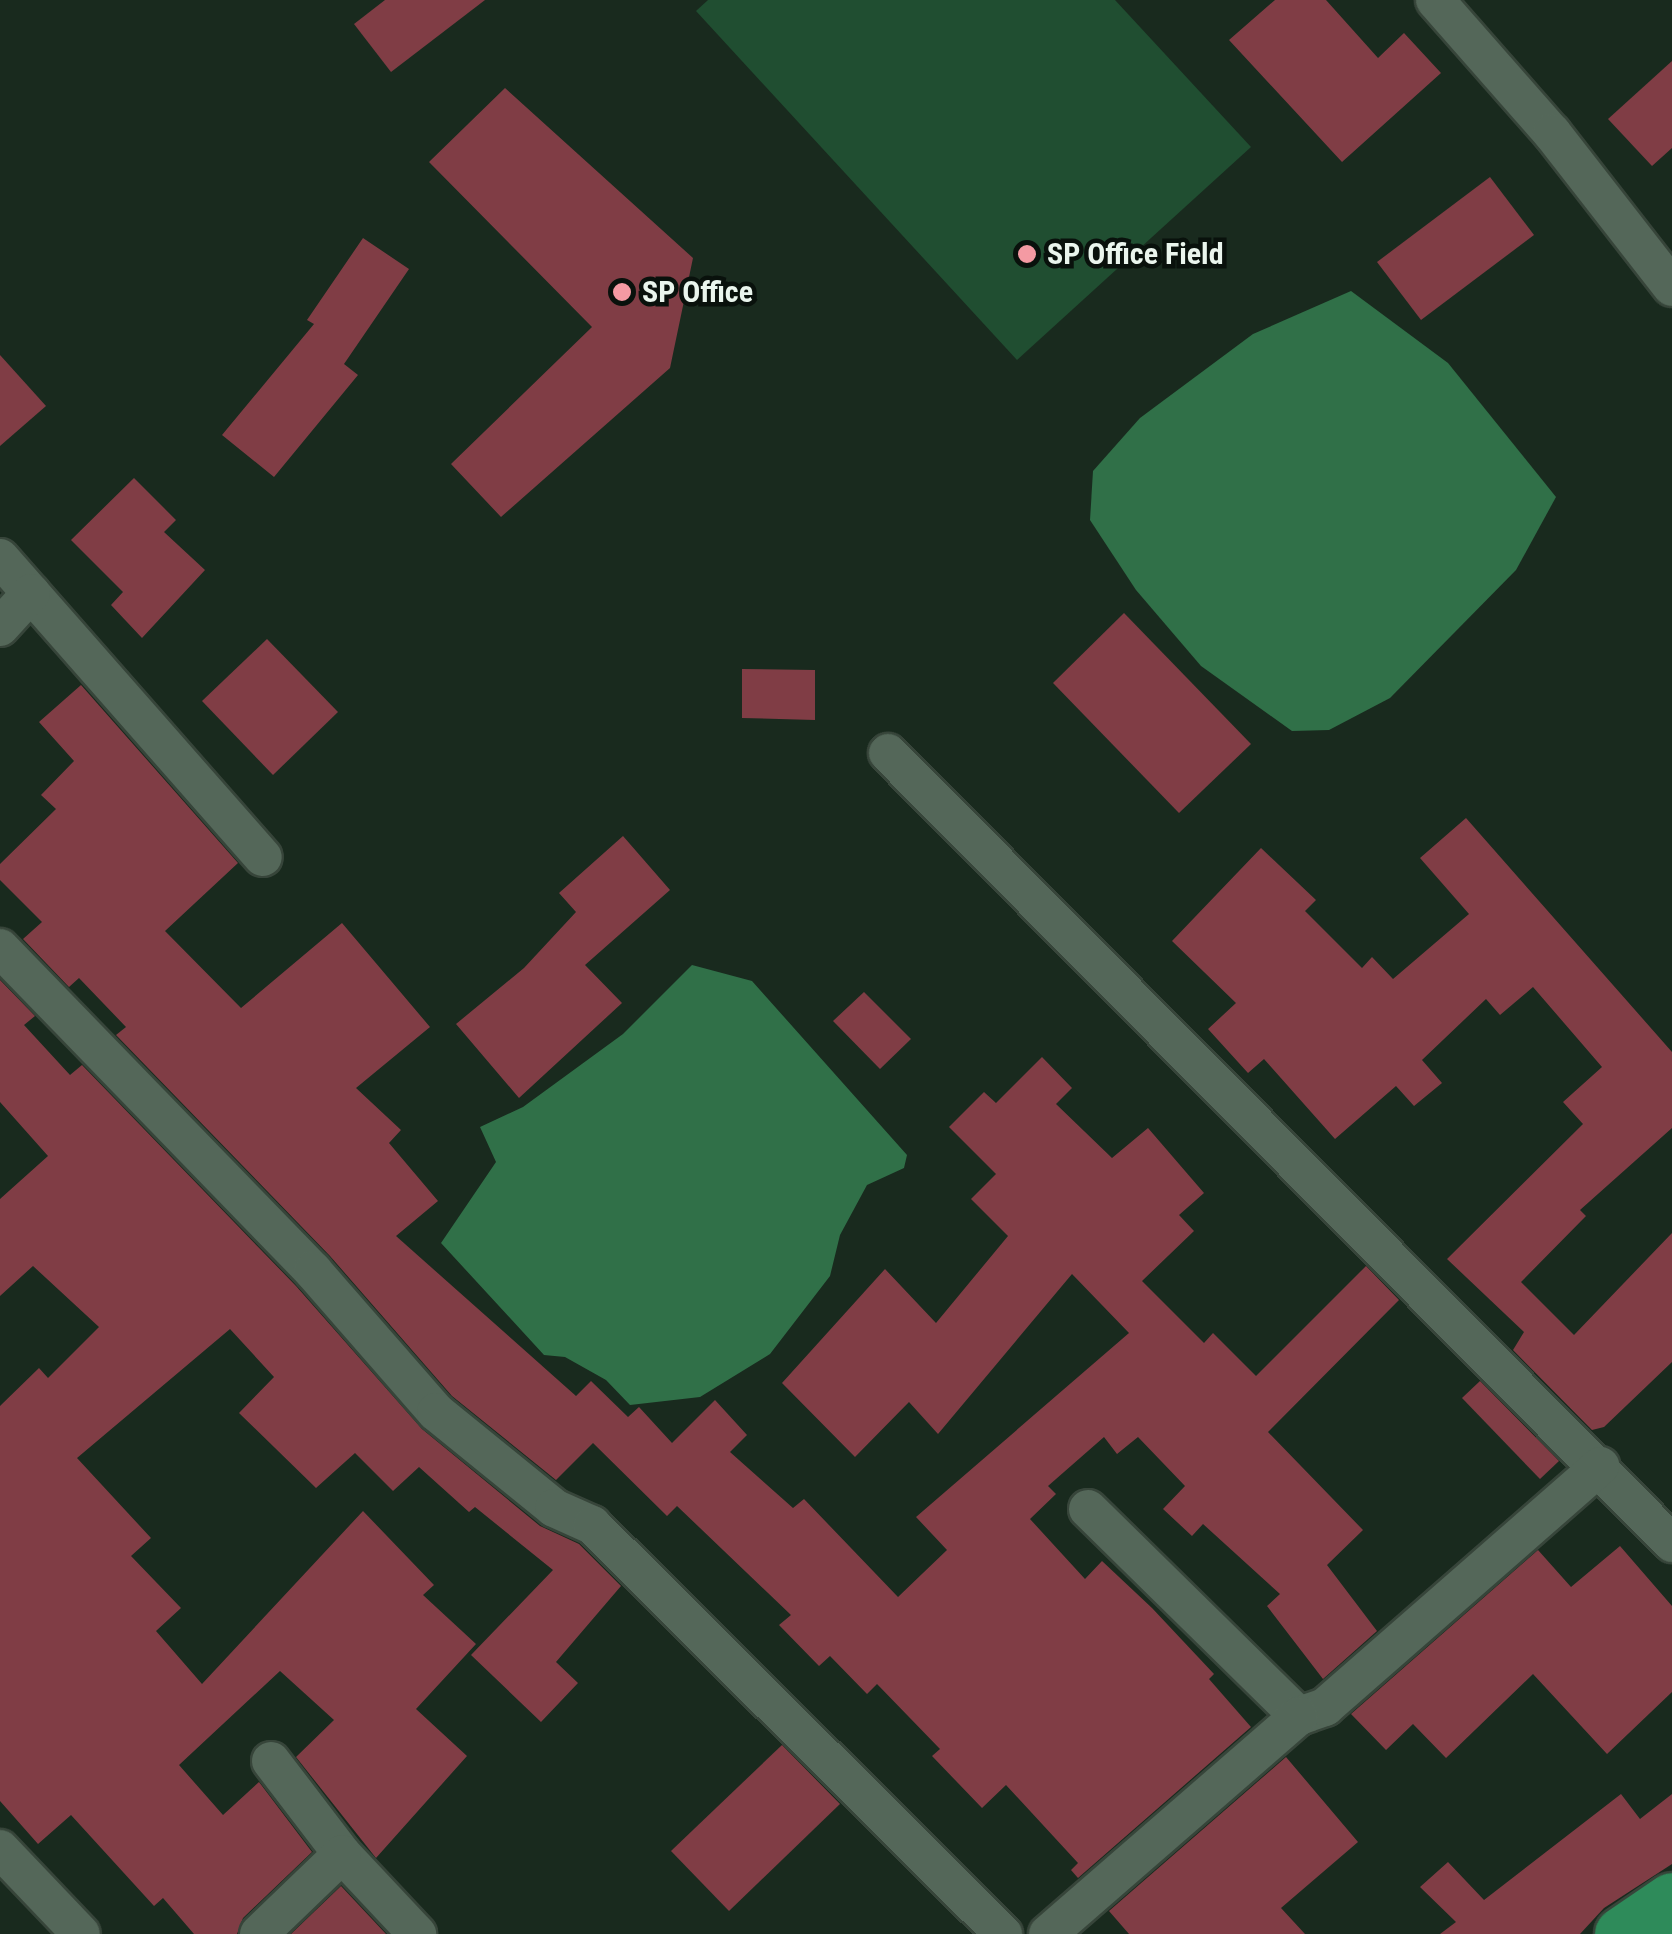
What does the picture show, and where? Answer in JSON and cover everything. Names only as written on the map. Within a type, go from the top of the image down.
[{"type":"main road","points":[[1622,1934],[1672,1900]]},
{"type":"street","points":[[1435,0],[1552,132],[1672,287]]},
{"type":"street","points":[[0,558],[264,857]]},
{"type":"street","points":[[0,627],[31,593]]},
{"type":"street","points":[[888,753],[1600,1466],[1672,1543]]},
{"type":"street","points":[[0,948],[313,1271],[436,1412],[554,1508],[606,1538],[1003,1934]]},
{"type":"street","points":[[1048,1934],[1299,1716],[1326,1707],[1600,1466]]},
{"type":"street","points":[[1088,1509],[1299,1716]]},
{"type":"street","points":[[271,1762],[342,1854],[417,1934]]},
{"type":"street","points":[[0,1848],[80,1934]]},
{"type":"street","points":[[258,1934],[342,1854]]},
{"type":"shaded area","name":"SP Office Field","points":[[708,0],[1115,0],[1251,147],[1017,360],[696,11]]},
{"type":"shaded area","points":[[1351,291],[1448,363],[1556,497],[1516,570],[1390,698],[1329,730],[1292,731],[1201,666],[1136,590],[1090,520],[1093,471],[1140,418],[1253,334]]},
{"type":"shaded area","points":[[692,965],[752,981],[907,1155],[904,1168],[867,1185],[840,1235],[830,1276],[770,1354],[700,1397],[630,1405],[606,1380],[565,1357],[544,1355],[441,1243],[496,1162],[480,1127],[523,1107],[623,1034]]},
{"type":"building","points":[[385,0],[485,0],[391,72],[354,24]]},
{"type":"building","points":[[1275,0],[1326,0],[1378,58],[1404,33],[1441,73],[1342,162],[1229,40]]},
{"type":"building","points":[[1672,61],[1672,148],[1652,166],[1608,119]]},
{"type":"building","name":"SP Office","points":[[505,88],[693,258],[670,368],[501,517],[451,464],[592,327],[429,162]]},
{"type":"building","points":[[1490,177],[1534,235],[1421,320],[1377,262]]},
{"type":"building","points":[[363,238],[409,269],[344,364],[358,375],[274,477],[222,435],[314,324],[307,320]]},
{"type":"building","points":[[0,355],[46,406],[0,446]]},
{"type":"building","points":[[134,478],[176,520],[164,532],[205,570],[142,638],[111,605],[123,592],[71,540]]},
{"type":"building","points":[[1124,613],[1251,744],[1179,813],[1053,683]]},
{"type":"building","points":[[267,639],[338,712],[273,775],[202,701]]},
{"type":"building","points":[[742,669],[815,670],[815,720],[742,718]]},
{"type":"building","points":[[81,685],[238,863],[165,931],[241,1008],[342,923],[430,1027],[356,1088],[401,1130],[389,1143],[438,1201],[396,1236],[576,1396],[591,1381],[628,1417],[639,1407],[672,1443],[715,1400],[747,1435],[730,1452],[793,1508],[804,1499],[898,1597],[947,1550],[916,1517],[1129,1333],[1072,1274],[938,1434],[909,1402],[855,1457],[782,1383],[885,1269],[936,1323],[1008,1236],[971,1199],[996,1174],[949,1127],[984,1092],[996,1103],[1042,1057],[1072,1088],[1056,1104],[1112,1158],[1148,1128],[1204,1193],[1179,1215],[1194,1231],[1142,1281],[1204,1343],[1213,1333],[1256,1376],[1366,1266],[1399,1300],[1268,1432],[1363,1530],[1327,1565],[1377,1631],[1323,1679],[1267,1606],[1280,1594],[1203,1524],[1192,1536],[1163,1509],[1185,1486],[1138,1437],[1117,1454],[1104,1437],[1048,1486],[1056,1494],[1030,1519],[1085,1579],[1102,1561],[1152,1608],[1214,1674],[1209,1679],[1251,1727],[1078,1878],[1071,1870],[1078,1863],[1006,1785],[982,1808],[932,1756],[940,1749],[877,1684],[867,1694],[830,1656],[819,1666],[779,1625],[791,1615],[677,1506],[667,1516],[593,1443],[556,1480],[452,1396],[330,1256],[116,1035],[126,1027],[79,978],[69,987],[23,939],[42,922],[0,880],[0,864],[56,809],[41,795],[74,761],[39,722]]},
{"type":"building","points":[[1466,818],[1672,1052],[1672,1128],[1580,1210],[1586,1216],[1521,1282],[1574,1335],[1672,1233],[1672,1362],[1604,1427],[1592,1430],[1513,1350],[1524,1332],[1447,1259],[1583,1124],[1563,1102],[1602,1067],[1533,987],[1500,1015],[1486,999],[1422,1060],[1442,1083],[1414,1106],[1396,1086],[1335,1139],[1264,1059],[1248,1073],[1208,1029],[1236,1003],[1172,941],[1261,848],[1316,900],[1305,911],[1362,968],[1372,957],[1393,979],[1469,914],[1420,858]]},
{"type":"building","points":[[623,836],[670,890],[585,965],[622,1003],[519,1098],[456,1024],[524,968],[576,912],[559,893]]},
{"type":"building","points":[[0,980],[35,1016],[24,1025],[70,1075],[82,1065],[296,1286],[422,1429],[540,1526],[579,1544],[621,1586],[556,1662],[578,1683],[541,1722],[471,1655],[553,1570],[475,1507],[469,1512],[419,1467],[393,1491],[355,1453],[316,1488],[239,1413],[274,1377],[230,1329],[77,1458],[151,1538],[131,1556],[181,1608],[156,1631],[202,1684],[363,1511],[434,1585],[423,1595],[476,1644],[416,1709],[467,1756],[376,1858],[296,1757],[334,1720],[280,1671],[179,1765],[223,1815],[259,1782],[312,1852],[243,1918],[237,1934],[194,1934],[163,1898],[154,1906],[71,1815],[38,1844],[0,1801],[0,1406],[39,1368],[48,1378],[99,1327],[33,1266],[0,1296],[0,1199],[48,1156],[0,1102]]},
{"type":"building","points":[[864,992],[911,1039],[880,1069],[833,1021]]},
{"type":"building","points":[[1480,1381],[1559,1461],[1540,1479],[1462,1398]]},
{"type":"building","points":[[1620,1546],[1672,1606],[1672,1692],[1607,1754],[1533,1674],[1446,1758],[1413,1724],[1386,1750],[1351,1714],[1538,1550],[1571,1587]]},
{"type":"building","points":[[782,1745],[840,1804],[729,1911],[671,1851]]},
{"type":"building","points":[[1286,1757],[1358,1842],[1281,1908],[1305,1934],[1129,1934],[1109,1911]]},
{"type":"building","points":[[1621,1794],[1640,1819],[1672,1794],[1672,1864],[1604,1908],[1580,1934],[1440,1934],[1456,1922],[1420,1887],[1448,1862],[1484,1900]]},
{"type":"building","points":[[341,1886],[386,1934],[291,1934]]},
{"type":"place","name":"SP Office Field","points":[[1027,254]]},
{"type":"place","name":"SP Office","points":[[622,292]]}]
